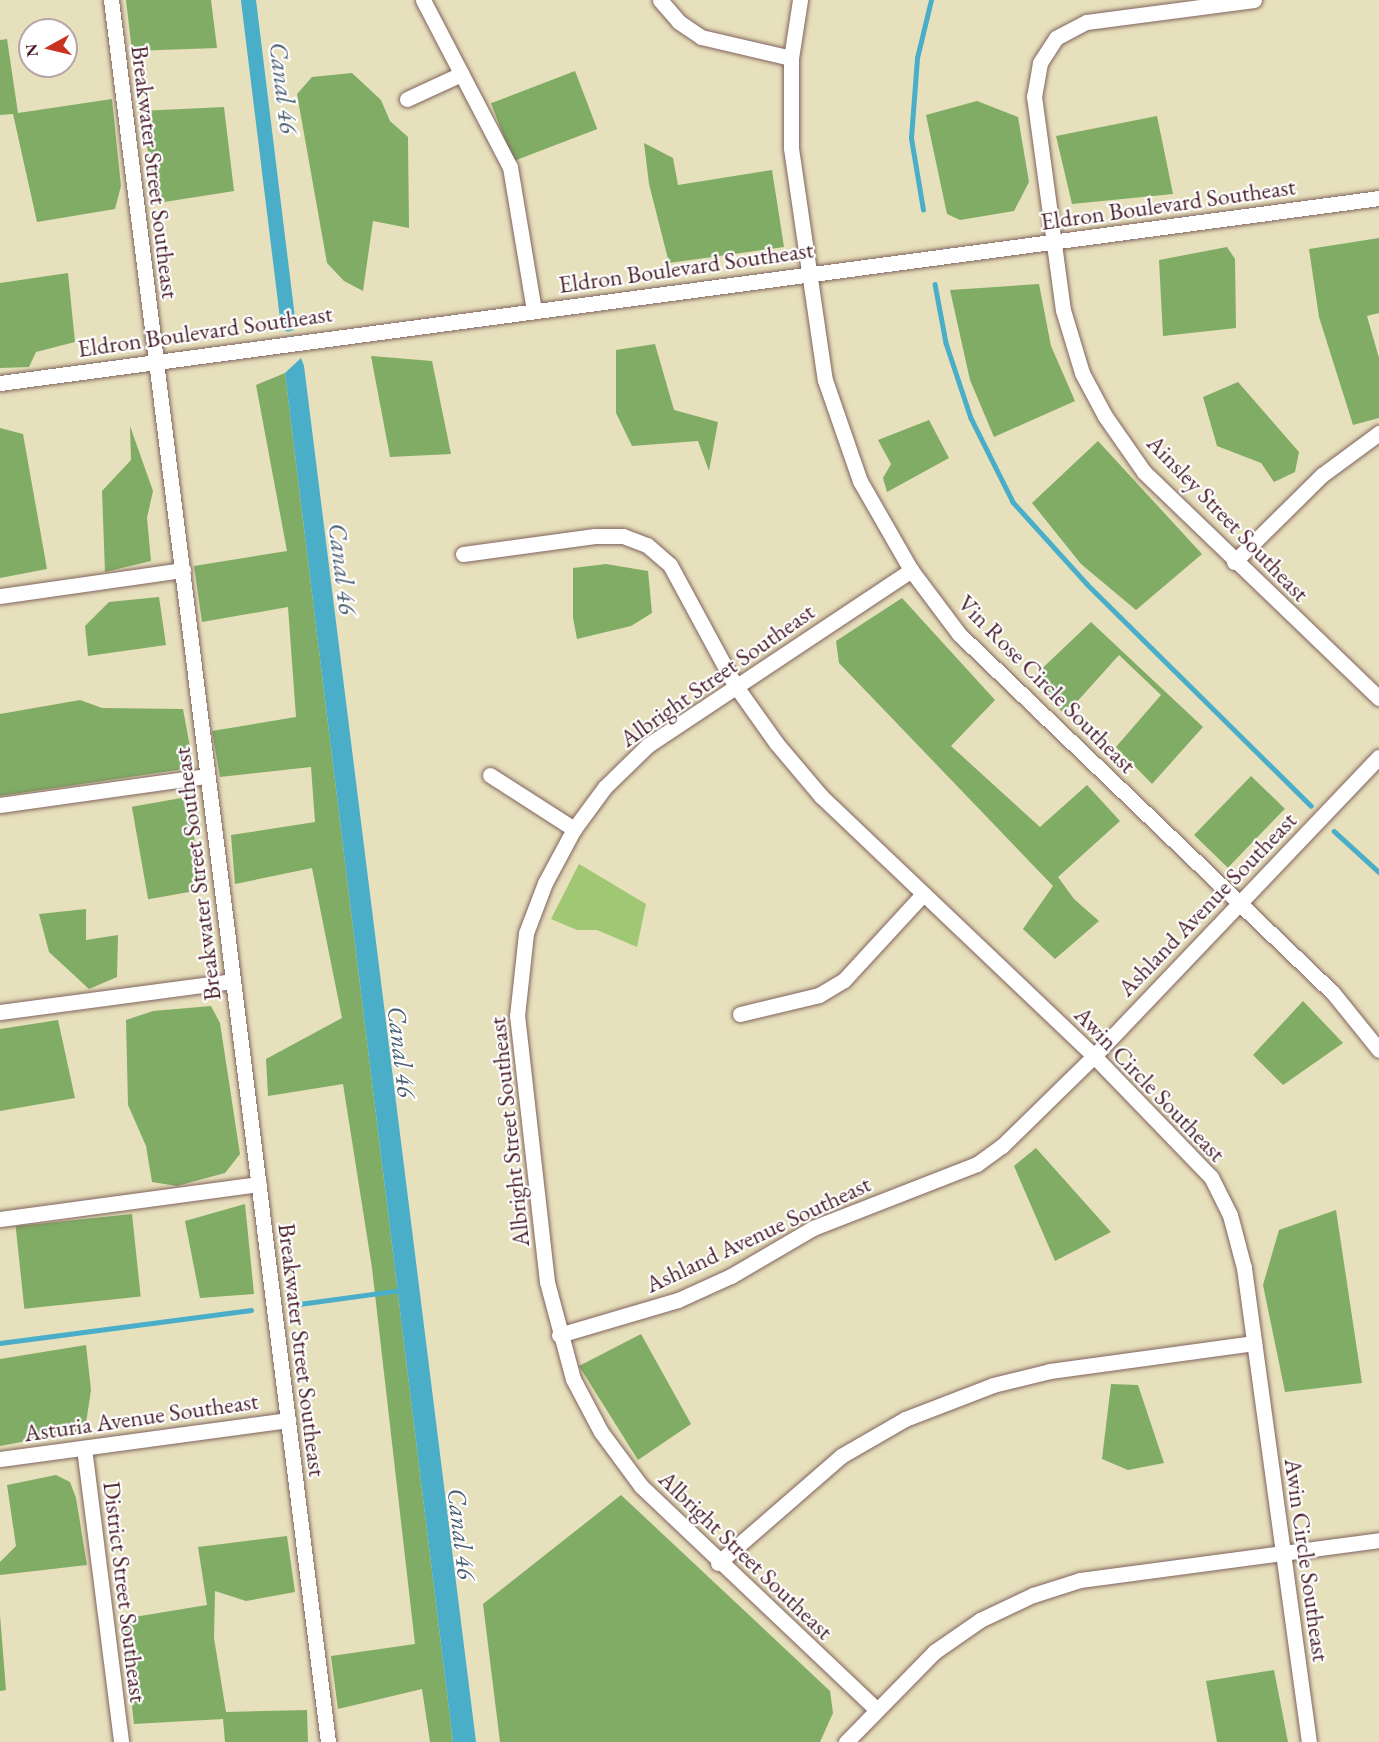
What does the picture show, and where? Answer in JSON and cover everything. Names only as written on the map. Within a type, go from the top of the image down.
[{"type":"street","name":"Breakwater Street Southeast","points":[[111,0],[328,1742]]},
{"type":"street","points":[[423,0],[510,167],[534,310]]},
{"type":"street","points":[[660,0],[679,22],[701,37],[791,58]]},
{"type":"street","name":"Vin Rose Circle Southeast","points":[[800,0],[791,58],[791,148],[807,273],[825,380],[856,470],[911,570],[959,634],[1236,904],[1333,993],[1379,1050]]},
{"type":"street","name":"Ainsley Street Southeast","points":[[1254,0],[1086,22],[1056,38],[1040,63],[1034,96],[1063,310],[1082,373],[1104,416],[1144,472],[1234,562],[1379,698]]},
{"type":"street","points":[[407,99],[461,74]]},
{"type":"street","name":"Eldron Boulevard Southeast","points":[[0,383],[156,359],[1379,198]]},
{"type":"street","points":[[1234,562],[1322,475],[1379,433]]},
{"type":"street","name":"Awin Circle Southeast","points":[[463,554],[595,536],[622,536],[647,545],[670,565],[735,685],[777,744],[822,796],[1094,1056],[1211,1178],[1230,1215],[1244,1268],[1309,1742]]},
{"type":"street","points":[[0,596],[183,570]]},
{"type":"street","name":"Albright Street Southeast","points":[[876,1709],[718,1563],[640,1486],[601,1432],[573,1379],[559,1335],[547,1282],[517,1016],[526,933],[545,883],[574,829],[605,787],[648,745],[911,570]]},
{"type":"street","name":"Ashland Avenue Southeast","points":[[559,1335],[678,1300],[731,1276],[813,1228],[977,1164],[1002,1146],[1094,1056],[1236,904],[1379,757]]},
{"type":"street","points":[[490,775],[574,829]]},
{"type":"street","points":[[0,805],[207,776]]},
{"type":"street","points":[[740,1014],[819,995],[844,980],[923,894]]},
{"type":"street","points":[[0,1012],[232,981]]},
{"type":"street","points":[[0,1219],[259,1184]]},
{"type":"street","points":[[718,1563],[841,1456],[905,1419],[993,1385],[1050,1371],[1254,1343]]},
{"type":"street","name":"Asturia Avenue Southeast","points":[[0,1459],[288,1420]]},
{"type":"street","name":"District Street Southeast","points":[[84,1448],[121,1742]]},
{"type":"street","points":[[846,1742],[934,1652],[980,1620],[1033,1595],[1080,1580],[1379,1540]]},
{"type":"green space","points":[[126,0],[211,0],[217,48],[132,51]]},
{"type":"green space","points":[[7,39],[18,113],[112,99],[121,186],[115,209],[37,222],[13,114],[0,115],[0,40]]},
{"type":"green space","points":[[575,71],[597,129],[513,161],[491,103]]},
{"type":"green space","points":[[352,73],[381,100],[390,121],[408,137],[409,228],[373,221],[363,291],[344,281],[327,263],[297,94],[312,77]]},
{"type":"green space","points":[[977,101],[1018,117],[1029,182],[1014,211],[960,220],[947,214],[926,115]]},
{"type":"green space","points":[[224,107],[234,191],[158,203],[140,111]]},
{"type":"green space","points":[[1157,116],[1173,194],[1072,204],[1056,136]]},
{"type":"green space","points":[[644,143],[673,158],[678,185],[772,170],[784,247],[669,263],[649,184]]},
{"type":"green space","points":[[1379,238],[1379,313],[1367,316],[1379,358],[1379,418],[1353,425],[1319,317],[1309,249]]},
{"type":"green space","points":[[1227,247],[1235,259],[1236,328],[1163,336],[1159,260]]},
{"type":"green space","points":[[68,273],[75,342],[36,352],[29,367],[0,368],[0,283]]},
{"type":"green space","points":[[1039,284],[1051,346],[1075,401],[994,437],[970,380],[950,290]]},
{"type":"green space","points":[[655,344],[674,410],[718,422],[709,471],[698,441],[632,446],[616,413],[616,350]]},
{"type":"green space","points":[[371,356],[432,361],[451,454],[390,457]]},
{"type":"green space","points":[[285,373],[453,1742],[430,1742],[422,1689],[338,1709],[331,1656],[415,1644],[372,1268],[343,1084],[268,1096],[266,1059],[342,1018],[312,868],[235,884],[231,835],[315,822],[311,767],[220,777],[212,731],[296,717],[288,607],[202,622],[194,566],[287,551],[256,385]]},
{"type":"green space","points":[[1238,382],[1299,452],[1295,472],[1274,482],[1261,463],[1217,446],[1203,397]]},
{"type":"green space","points":[[929,420],[949,458],[887,492],[883,478],[891,464],[878,440]]},
{"type":"green space","points":[[130,426],[153,491],[147,518],[151,561],[105,572],[102,491],[131,460]]},
{"type":"green space","points":[[0,428],[23,434],[47,569],[0,578]]},
{"type":"green space","points":[[1098,441],[1202,554],[1136,610],[1081,564],[1032,503]]},
{"type":"green space","points":[[606,564],[648,571],[652,613],[631,626],[577,639],[573,618],[573,568]]},
{"type":"green space","points":[[159,597],[166,645],[88,656],[85,626],[109,602]]},
{"type":"green space","points":[[902,598],[995,700],[951,746],[1040,827],[1087,785],[1120,821],[1058,877],[1074,899],[1099,921],[1055,959],[1023,929],[1053,886],[839,663],[836,641]]},
{"type":"green space","points":[[1091,622],[1203,727],[1152,784],[1116,747],[1161,695],[1119,655],[1065,715],[1032,678]]},
{"type":"green space","points":[[80,700],[102,708],[183,709],[192,758],[178,770],[0,796],[0,714]]},
{"type":"green space","points":[[1251,776],[1285,809],[1228,868],[1194,835]]},
{"type":"green space","points":[[187,797],[203,890],[148,899],[132,807]]},
{"type":"green space","points":[[579,864],[646,904],[637,947],[597,930],[577,930],[551,919]]},
{"type":"green space","points":[[86,909],[86,940],[118,935],[117,977],[89,989],[49,952],[39,914]]},
{"type":"green space","points":[[1303,1001],[1343,1043],[1283,1085],[1253,1055]]},
{"type":"green space","points":[[211,1006],[220,1023],[240,1154],[225,1173],[177,1186],[152,1182],[146,1146],[128,1105],[126,1020],[153,1011]]},
{"type":"green space","points":[[58,1020],[75,1098],[0,1111],[0,1029]]},
{"type":"green space","points":[[1036,1148],[1111,1232],[1055,1261],[1014,1166]]},
{"type":"green space","points":[[245,1204],[254,1294],[200,1298],[185,1221]]},
{"type":"green space","points":[[1336,1210],[1362,1383],[1285,1392],[1263,1285],[1279,1230]]},
{"type":"green space","points":[[132,1214],[141,1297],[24,1309],[16,1226]]},
{"type":"green space","points":[[641,1334],[691,1424],[638,1460],[579,1366]]},
{"type":"green space","points":[[86,1345],[91,1390],[85,1430],[0,1446],[0,1359]]},
{"type":"green space","points":[[1111,1384],[1138,1385],[1164,1463],[1128,1470],[1102,1459]]},
{"type":"green space","points":[[56,1475],[70,1482],[76,1498],[87,1565],[0,1575],[0,1562],[16,1546],[7,1485]]},
{"type":"green space","points":[[621,1495],[830,1691],[833,1713],[820,1742],[500,1742],[483,1604]]},
{"type":"green space","points":[[287,1536],[295,1592],[246,1601],[215,1591],[214,1638],[226,1712],[307,1710],[308,1742],[225,1742],[223,1719],[134,1724],[122,1619],[207,1605],[198,1547]]},
{"type":"green space","points":[[0,1615],[6,1690],[0,1691]]},
{"type":"green space","points":[[1274,1670],[1288,1742],[1217,1742],[1206,1681]]},
{"type":"water","points":[[301,358],[304,366],[476,1742],[453,1742],[285,373]]},
{"type":"waterway","name":"Canal 46","points":[[248,0],[288,324]]},
{"type":"waterway","points":[[923,210],[911,138],[917,58],[931,0]]},
{"type":"waterway","points":[[935,284],[946,343],[971,418],[1013,502],[1087,584],[1311,806]]},
{"type":"waterway","points":[[1334,831],[1379,872]]},
{"type":"waterway","points":[[292,1305],[402,1290]]},
{"type":"waterway","points":[[0,1343],[251,1310]]}]
